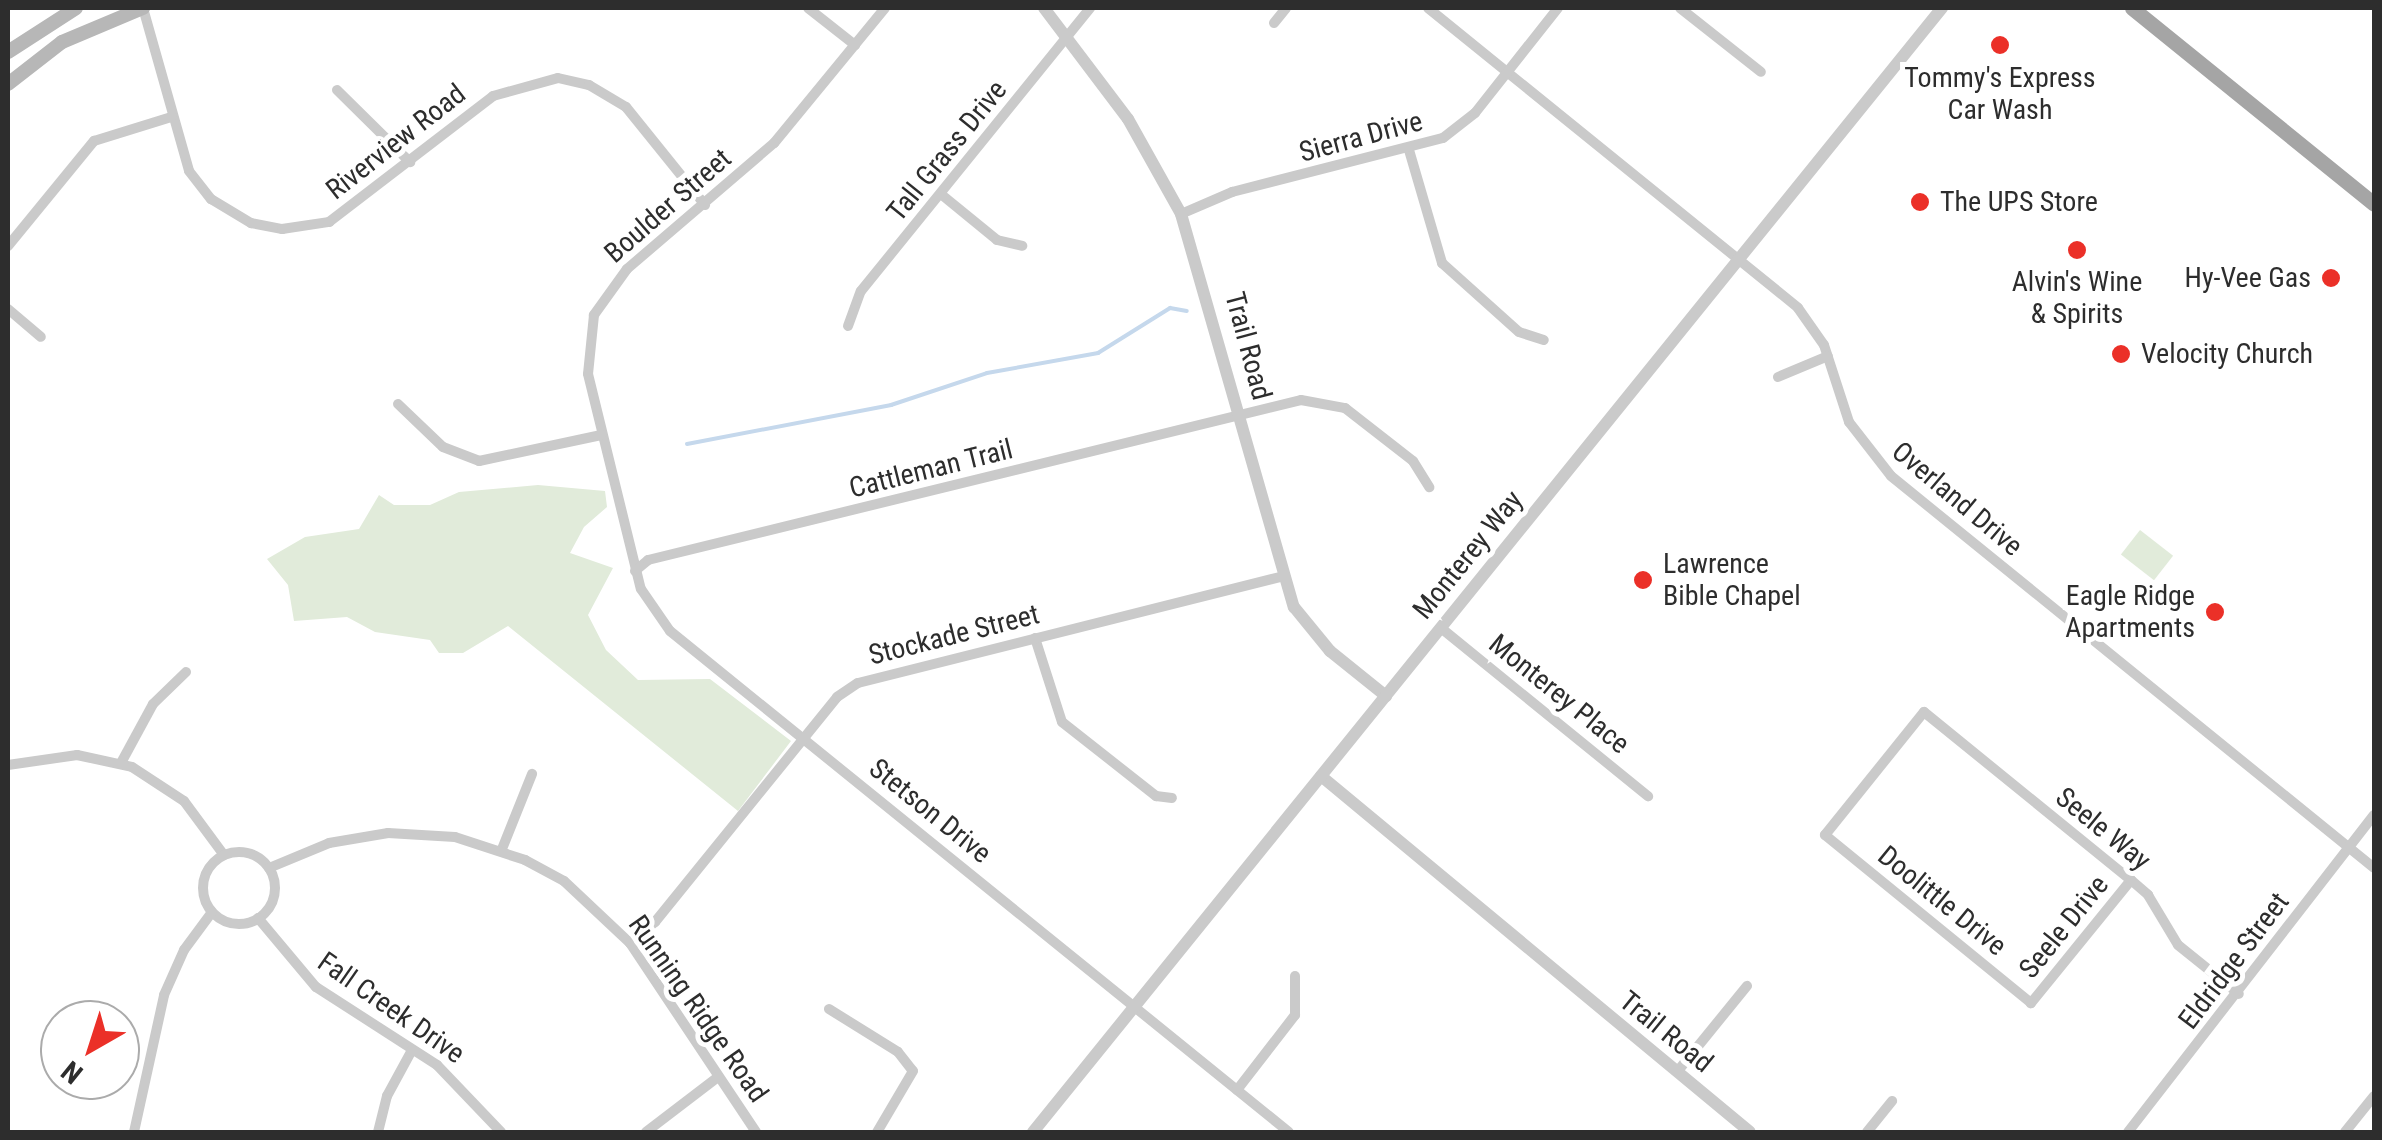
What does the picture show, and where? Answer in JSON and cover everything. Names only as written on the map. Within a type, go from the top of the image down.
[{"type":"main road","points":[[8,52],[76,8]]},
{"type":"main road","points":[[8,84],[62,42],[143,8]]},
{"type":"main road","points":[[2132,8],[2374,204]]},
{"type":"street","name":"Riverview Road","points":[[143,8],[171,117],[200,188],[227,211],[267,227],[329,222],[493,96],[558,78],[589,86],[626,107],[705,205]]},
{"type":"street","points":[[808,8],[855,45]]},
{"type":"street","name":"Boulder Street","points":[[612,478],[587,354],[594,315],[627,269],[774,142],[885,8]]},
{"type":"street","name":"Trail Road","points":[[1044,8],[1150,153],[1181,214],[1240,416],[1281,576],[1313,634],[1386,696]]},
{"type":"street","name":"Tall Grass Drive","points":[[848,326],[862,291],[1090,8]]},
{"type":"street","points":[[1274,23],[1286,8]]},
{"type":"street","name":"Overland Drive","points":[[1428,8],[1798,308],[1828,356],[1848,422],[1874,460],[2374,868]]},
{"type":"street","name":"Sierra Drive","points":[[1181,214],[1232,192],[1409,150],[1460,127],[1558,8]]},
{"type":"street","points":[[1680,8],[1761,72]]},
{"type":"street","name":"Monterey Way","points":[[1033,1132],[1942,8]]},
{"type":"street","points":[[337,90],[410,162]]},
{"type":"street","points":[[8,246],[94,141],[171,117]]},
{"type":"street","points":[[1409,150],[1442,262],[1505,321],[1544,340]]},
{"type":"street","points":[[942,195],[997,240],[1022,246]]},
{"type":"street","points":[[8,310],[41,337]]},
{"type":"street","points":[[1778,377],[1828,356]]},
{"type":"street","name":"Cattleman Trail","points":[[635,571],[648,560],[1300,400],[1339,405],[1413,461],[1429,487]]},
{"type":"street","points":[[398,404],[442,446],[479,461],[601,435]]},
{"type":"street","name":"Stetson Drive","points":[[612,478],[646,601],[670,631],[1289,1132]]},
{"type":"street","name":"Stockade Street","points":[[630,943],[804,739],[858,682],[1281,576]]},
{"type":"street","name":"Monterey Place","points":[[1441,628],[1648,796]]},
{"type":"street","points":[[1035,638],[1062,722],[1156,796],[1172,798]]},
{"type":"street","points":[[121,763],[153,704],[186,672]]},
{"type":"street","name":"Seele Way","points":[[1824,835],[1924,712],[2148,895],[2178,945],[2239,994]]},
{"type":"street","points":[[8,765],[77,755],[121,763],[184,801],[224,855]]},
{"type":"street","points":[[502,849],[532,774]]},
{"type":"street","name":"Trail Road","points":[[1321,776],[1750,1132]]},
{"type":"street","name":"Eldridge Street","points":[[2128,1132],[2239,994],[2374,815]]},
{"type":"street","name":"Running Ridge Road","points":[[269,868],[329,843],[388,833],[455,837],[502,849],[564,880],[630,943],[756,1132]]},
{"type":"street","name":"Doolittle Drive","points":[[1824,835],[2032,1003]]},
{"type":"street","points":[[244,852],[269,868],[272,901],[258,918],[234,923],[212,912],[204,880],[224,855],[244,852]]},
{"type":"street","name":"Seele Drive","points":[[2032,1003],[2131,880]]},
{"type":"street","points":[[134,1132],[164,996],[184,950],[212,912]]},
{"type":"street","name":"Fall Creek Drive","points":[[258,918],[316,987],[460,1083],[500,1132]]},
{"type":"street","points":[[1237,1090],[1295,1015],[1295,976]]},
{"type":"street","points":[[1676,1072],[1747,986]]},
{"type":"street","points":[[829,1009],[898,1052],[913,1071],[878,1132]]},
{"type":"street","points":[[378,1132],[387,1096],[412,1050]]},
{"type":"street","points":[[646,1132],[718,1077]]},
{"type":"street","points":[[2345,1132],[2374,1096]]},
{"type":"street","points":[[1867,1132],[1892,1102]]},
{"type":"green space","points":[[538,485],[605,491],[607,507],[584,527],[570,553],[613,568],[588,615],[606,650],[638,680],[710,679],[791,741],[738,811],[508,626],[463,653],[439,653],[430,640],[375,632],[347,617],[294,621],[288,585],[267,559],[305,537],[359,529],[379,495],[394,505],[430,505],[459,492]]},
{"type":"green space","points":[[2140,530],[2173,556],[2154,580],[2121,554]]},
{"type":"waterway","points":[[687,444],[891,405],[987,373],[1098,353],[1170,308],[1187,311]]},
{"type":"place","name":"Tommy's Express Car Wash","points":[[2000,45]]},
{"type":"place","name":"The UPS Store","points":[[1920,202]]},
{"type":"place","name":"Alvin's Wine & Spirits","points":[[2077,250]]},
{"type":"place","name":"Hy-Vee Gas","points":[[2331,278]]},
{"type":"place","name":"Velocity Church","points":[[2121,354]]},
{"type":"place","name":"Lawrence Bible Chapel","points":[[1643,580]]},
{"type":"place","name":"Eagle Ridge Apartments","points":[[2215,612]]}]
